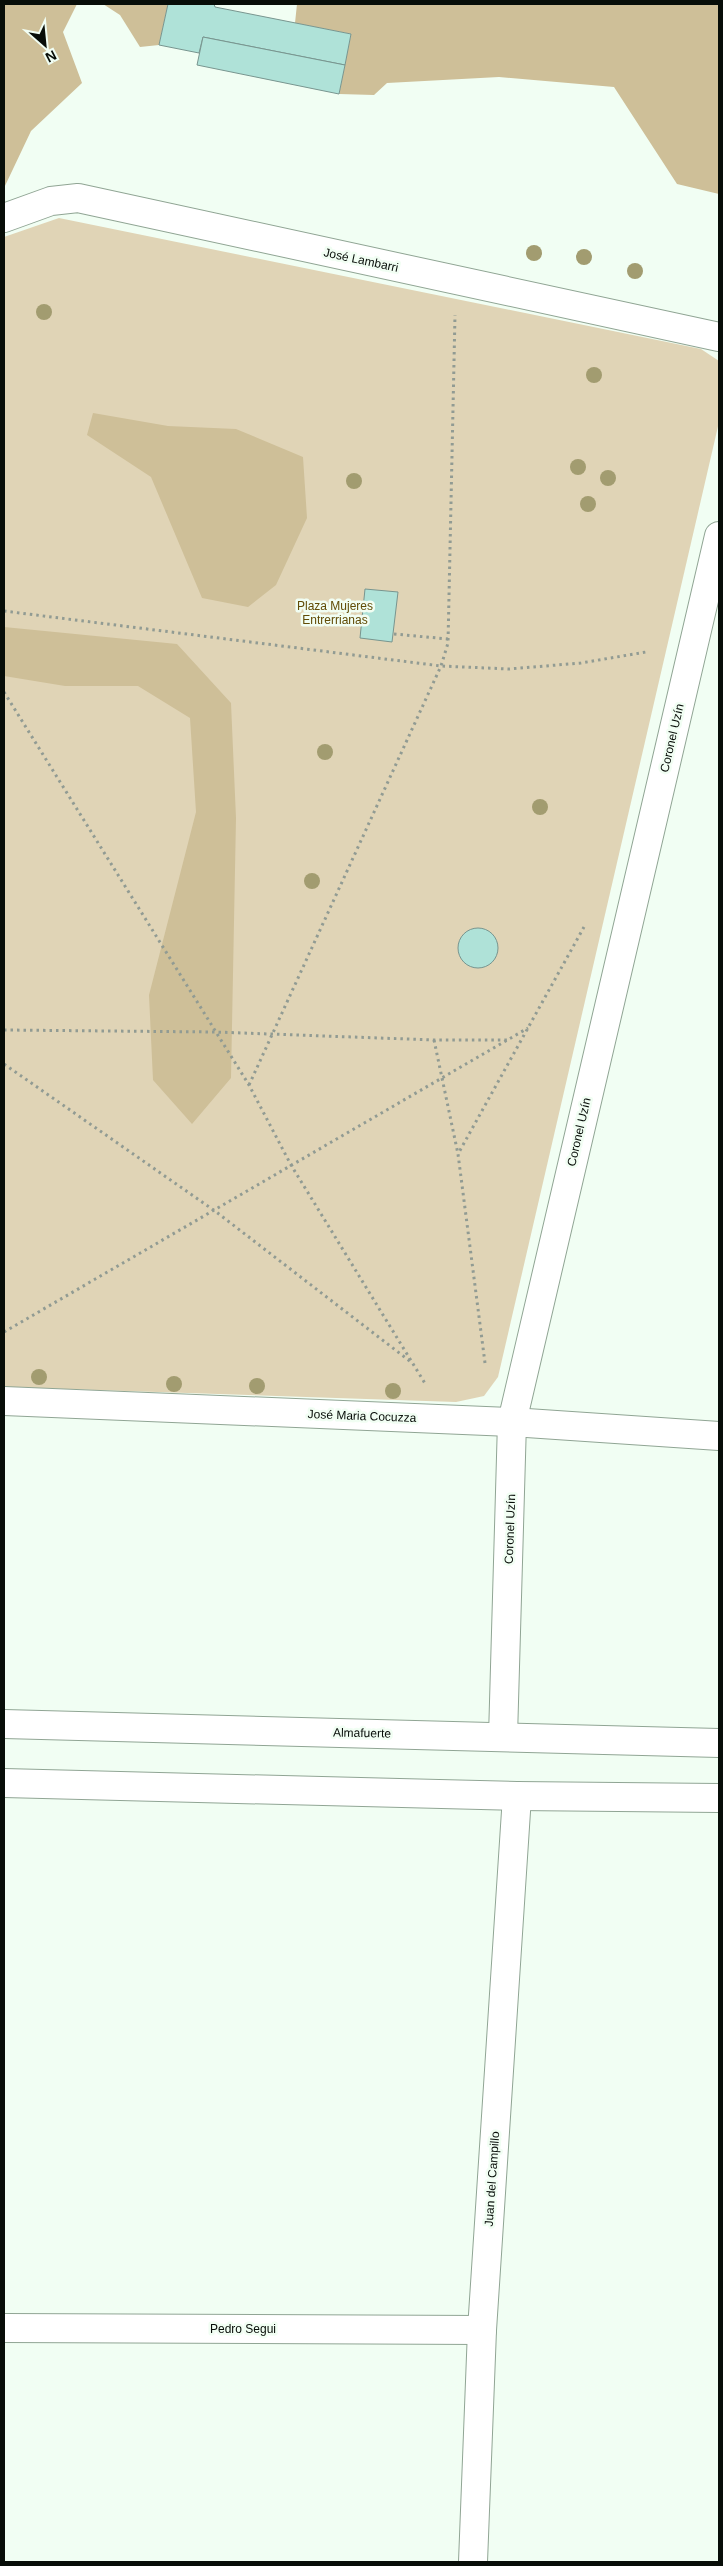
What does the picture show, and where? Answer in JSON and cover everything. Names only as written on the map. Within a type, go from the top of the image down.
[{"type":"street","name":"José Lambarri","points":[[4,218],[51,201],[78,198],[719,338]]},
{"type":"street","name":"Coronel Uzín","points":[[503,1737],[512,1422],[519,1385],[719,536]]},
{"type":"street","name":"José Maria Cocuzza","points":[[4,1401],[512,1422],[719,1436]]},
{"type":"street","name":"Almafuerte","points":[[4,1724],[719,1743]]},
{"type":"street","points":[[4,1783],[517,1796],[719,1798]]},
{"type":"street","name":"Juan del Campillo","points":[[473,2562],[482,2330],[517,1796]]},
{"type":"street","name":"Pedro Segui","points":[[4,2328],[482,2330]]},
{"type":"path","points":[[249,1086],[274,1035],[441,666],[448,639],[455,315]]},
{"type":"path","points":[[4,611],[441,666],[509,669],[581,663],[646,652]]},
{"type":"path","points":[[394,634],[448,639]]},
{"type":"path","points":[[4,692],[249,1086],[291,1165],[426,1385]]},
{"type":"path","points":[[458,1154],[584,927]]},
{"type":"path","points":[[4,1332],[528,1028]]},
{"type":"path","points":[[4,1030],[215,1032],[434,1040],[507,1040]]},
{"type":"path","points":[[434,1040],[458,1154],[485,1363]]},
{"type":"path","points":[[4,1064],[215,1211],[414,1364]]},
{"type":"green space","name":"Plaza Mujeres Entrerrianas","points":[[59,218],[701,349],[719,361],[719,422],[498,1377],[484,1396],[456,1402],[4,1387],[4,237]]},
{"type":"shaded area","points":[[4,4],[77,4],[63,32],[82,83],[31,131],[4,188]]},
{"type":"shaded area","points":[[103,4],[168,4],[159,45],[140,47],[120,15]]},
{"type":"shaded area","points":[[297,4],[719,4],[719,194],[677,184],[614,87],[499,77],[387,83],[374,95],[339,94],[351,34],[295,23]]},
{"type":"shaded area","points":[[93,413],[168,426],[236,429],[303,457],[307,518],[276,585],[248,607],[202,598],[151,477],[87,435]]},
{"type":"shaded area","points":[[4,627],[177,644],[231,703],[236,818],[231,1078],[192,1124],[153,1080],[149,995],[196,812],[190,718],[138,686],[65,686],[4,676]]},
{"type":"building","points":[[168,4],[214,4],[215,7],[351,34],[345,65],[203,37],[199,53],[159,45]]},
{"type":"building","points":[[203,37],[345,65],[339,94],[197,65]]},
{"type":"building","points":[[365,589],[398,592],[392,642],[360,638]]},
{"type":"building","points":[[482,928],[489,931],[495,937],[498,948],[497,956],[489,965],[482,968],[474,968],[467,965],[459,956],[458,944],[461,937],[470,929]]}]
